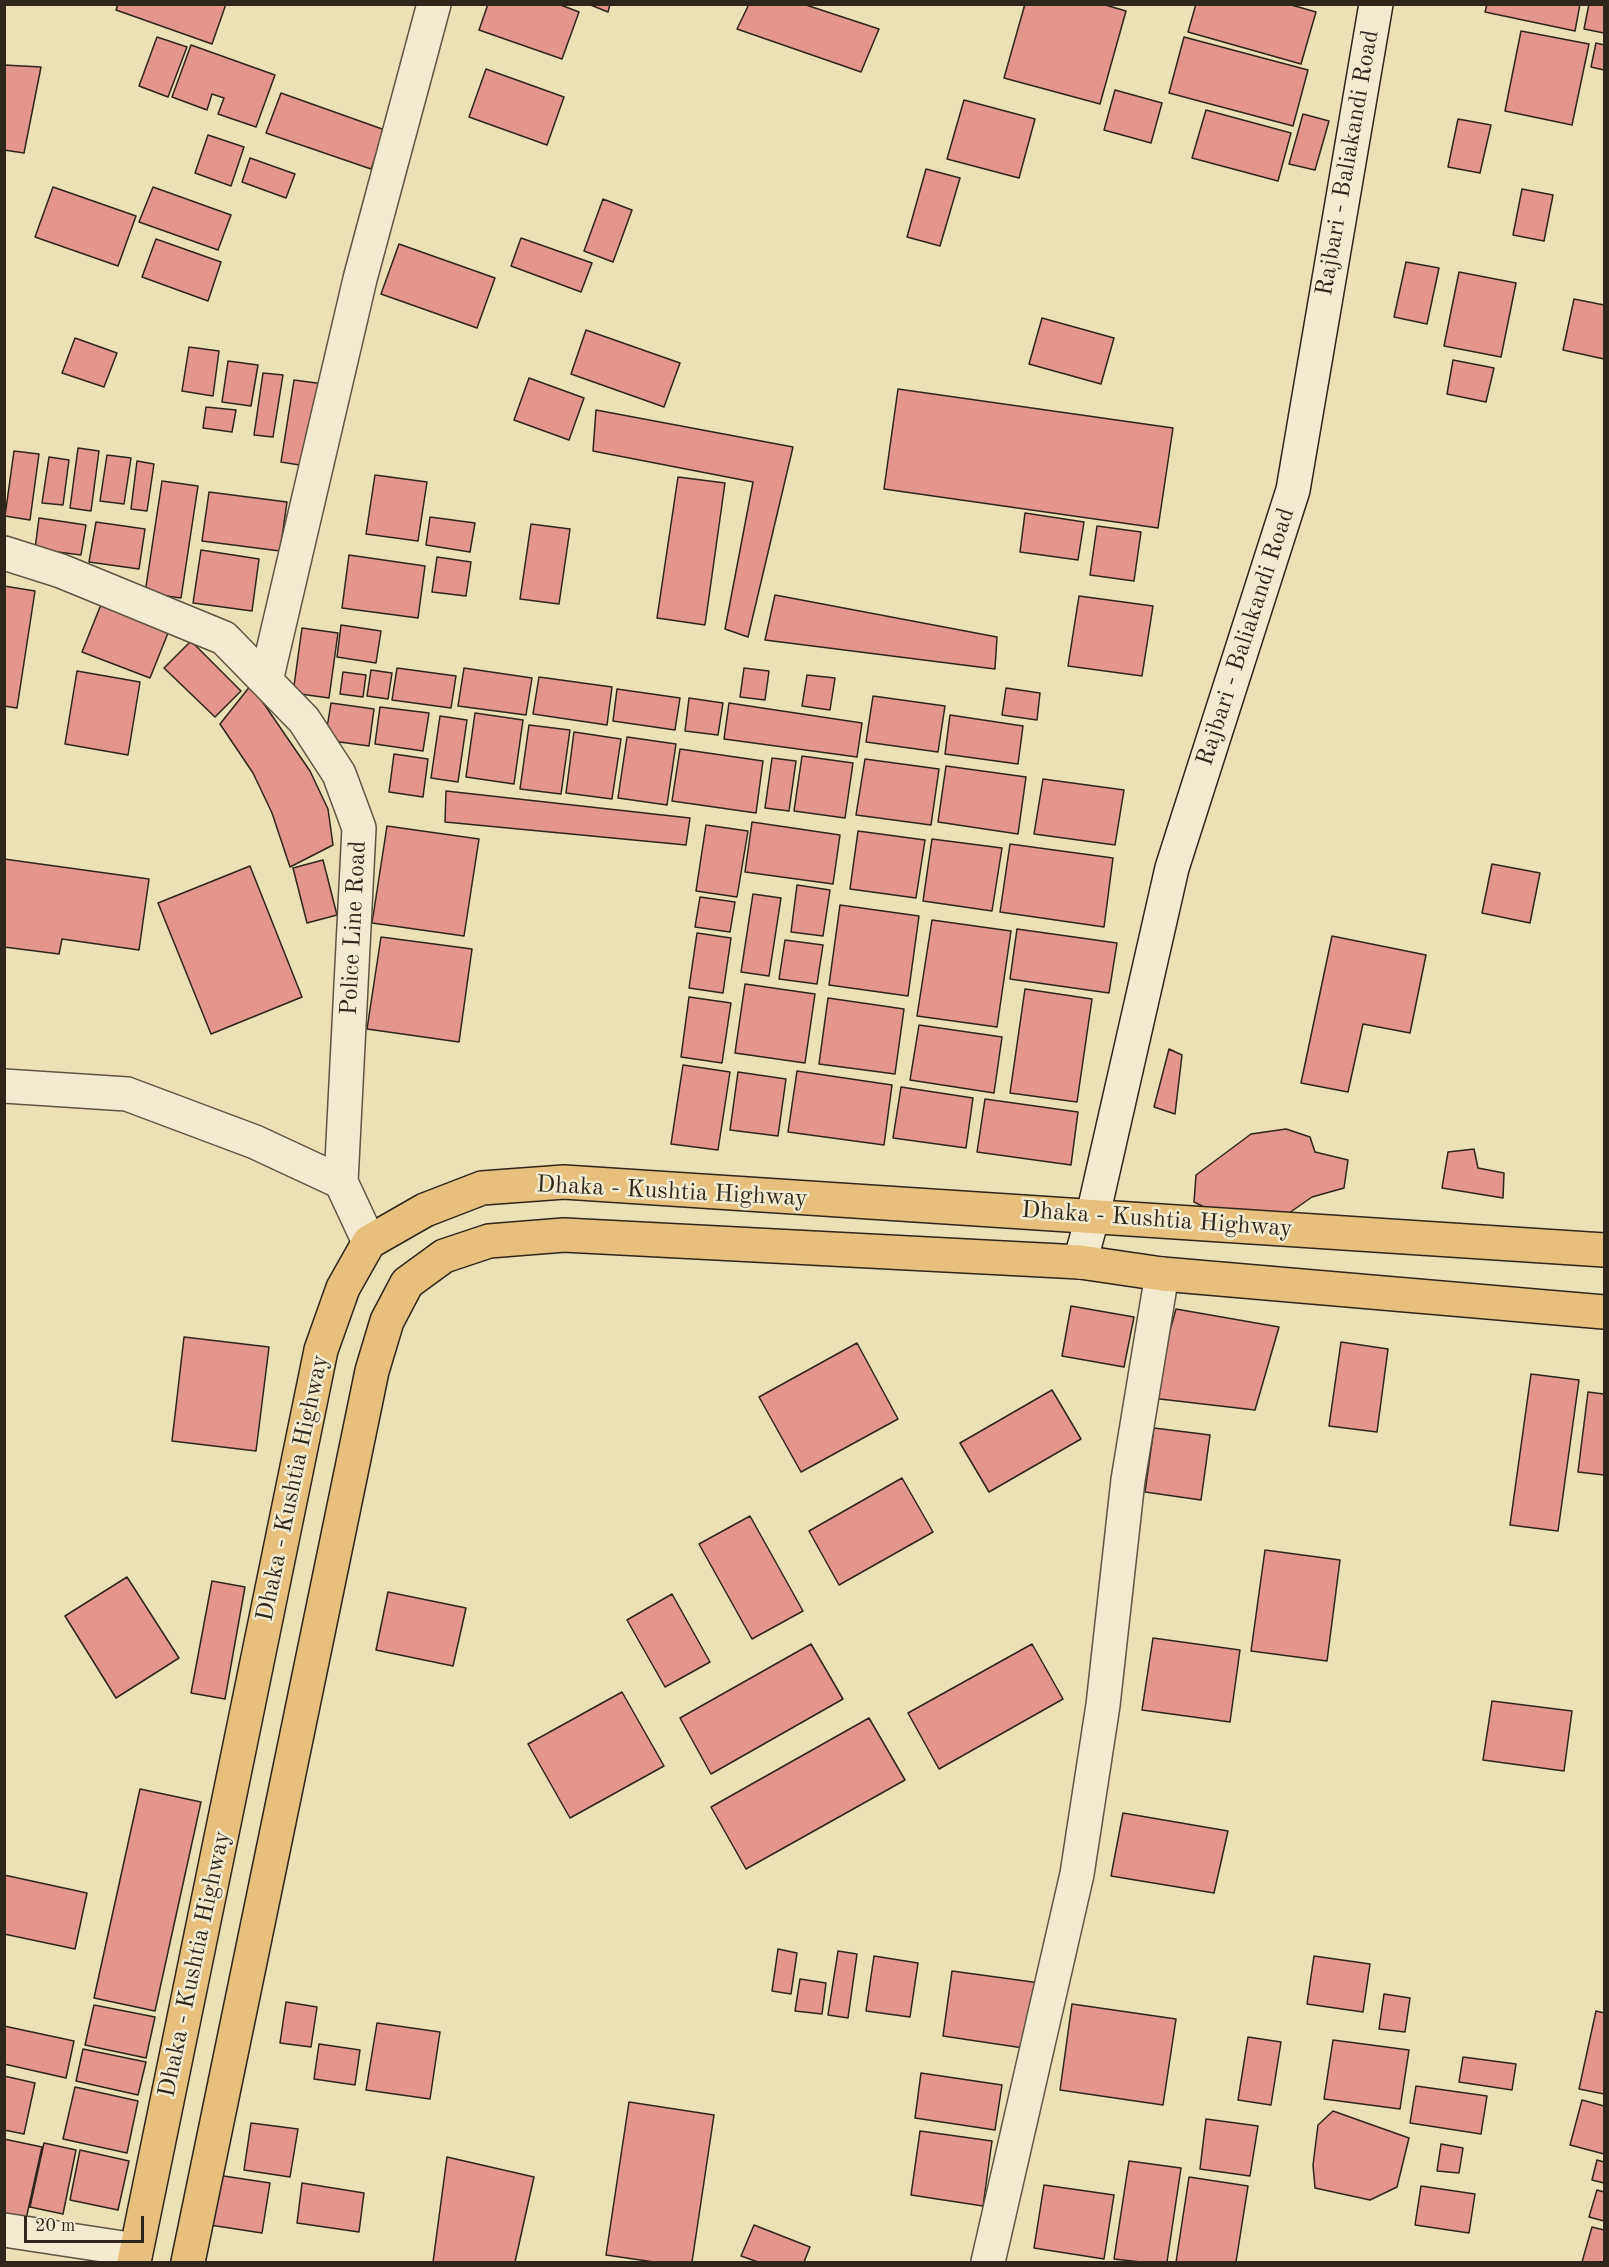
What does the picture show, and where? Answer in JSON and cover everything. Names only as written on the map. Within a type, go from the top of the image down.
[{"type":"main road","name":"Dhaka - Kushtia Highway","points":[[135,2256],[321,1350],[343,1288],[369,1242],[425,1209],[482,1188],[564,1182],[1605,1250]]},
{"type":"main road","name":"Dhaka - Kushtia Highway","points":[[188,2262],[372,1371],[387,1321],[407,1283],[444,1256],[489,1241],[564,1235],[1080,1262],[1162,1274],[1605,1312]]},
{"type":"street","points":[[266,681],[360,279],[434,4]]},
{"type":"street","name":"Rajbari - Baliakandi Road","points":[[1080,1262],[1093,1215],[1172,868],[1293,490],[1376,4]]},
{"type":"street","name":"Police Line Road","points":[[4,553],[62,571],[224,638],[304,720],[339,774],[359,828],[341,1182],[369,1242]]},
{"type":"street","points":[[4,1086],[127,1094],[255,1142],[341,1182]]},
{"type":"street","points":[[988,2262],[1077,1874],[1103,1705],[1128,1480],[1162,1274]]},
{"type":"street","points":[[4,2230],[135,2256]]},
{"type":"building","points":[[118,4],[226,4],[212,44],[116,10]]},
{"type":"building","points":[[488,4],[558,4],[579,12],[562,59],[479,30]]},
{"type":"building","points":[[588,4],[610,4],[608,12]]},
{"type":"building","points":[[749,4],[803,4],[879,29],[861,72],[737,29]]},
{"type":"building","points":[[1025,4],[1102,4],[1126,11],[1100,104],[1004,78]]},
{"type":"building","points":[[1196,4],[1288,4],[1316,12],[1301,64],[1188,32]]},
{"type":"building","points":[[1487,4],[1580,4],[1575,31],[1485,12]]},
{"type":"building","points":[[1589,4],[1604,4],[1604,33],[1584,29]]},
{"type":"building","points":[[1521,31],[1589,44],[1572,125],[1505,111]]},
{"type":"building","points":[[157,37],[187,47],[168,97],[139,86]]},
{"type":"building","points":[[1184,37],[1308,70],[1293,126],[1169,93]]},
{"type":"building","points":[[1596,43],[1604,45],[1604,70],[1591,67]]},
{"type":"building","points":[[191,45],[275,75],[256,127],[218,114],[224,98],[212,94],[207,110],[172,97]]},
{"type":"building","points":[[4,65],[41,67],[24,153],[4,150]]},
{"type":"building","points":[[486,69],[564,97],[547,145],[469,117]]},
{"type":"building","points":[[1115,90],[1162,103],[1151,143],[1104,130]]},
{"type":"building","points":[[281,93],[385,130],[371,169],[266,133]]},
{"type":"building","points":[[964,100],[1035,119],[1019,178],[947,159]]},
{"type":"building","points":[[1206,110],[1291,133],[1278,181],[1192,158]]},
{"type":"building","points":[[1303,114],[1329,121],[1315,170],[1289,164]]},
{"type":"building","points":[[1458,119],[1491,125],[1480,173],[1448,167]]},
{"type":"building","points":[[208,135],[244,147],[231,186],[195,173]]},
{"type":"building","points":[[250,158],[295,174],[286,198],[242,182]]},
{"type":"building","points":[[926,169],[960,178],[940,246],[907,237]]},
{"type":"building","points":[[53,187],[136,216],[118,266],[35,237]]},
{"type":"building","points":[[153,187],[231,215],[218,250],[139,222]]},
{"type":"building","points":[[1522,189],[1553,195],[1544,241],[1513,235]]},
{"type":"building","points":[[603,199],[632,210],[613,262],[584,251]]},
{"type":"building","points":[[521,238],[592,263],[581,292],[511,266]]},
{"type":"building","points":[[156,239],[221,262],[208,301],[142,277]]},
{"type":"building","points":[[399,244],[495,278],[477,328],[381,294]]},
{"type":"building","points":[[1406,262],[1439,268],[1427,324],[1394,317]]},
{"type":"building","points":[[1459,272],[1516,283],[1501,357],[1444,346]]},
{"type":"building","points":[[1574,299],[1604,305],[1604,359],[1563,350]]},
{"type":"building","points":[[1042,318],[1114,338],[1101,384],[1029,364]]},
{"type":"building","points":[[586,330],[680,363],[664,407],[571,374]]},
{"type":"building","points":[[75,338],[117,353],[104,387],[62,373]]},
{"type":"building","points":[[189,347],[219,351],[213,396],[182,391]]},
{"type":"building","points":[[1453,360],[1494,368],[1486,402],[1447,394]]},
{"type":"building","points":[[228,361],[258,365],[251,406],[222,402]]},
{"type":"building","points":[[263,373],[283,375],[273,437],[254,435]]},
{"type":"building","points":[[529,378],[584,398],[569,440],[514,420]]},
{"type":"building","points":[[294,380],[324,384],[312,467],[281,462]]},
{"type":"building","points":[[898,389],[1173,428],[1158,528],[884,489]]},
{"type":"building","points":[[206,407],[236,410],[232,432],[203,428]]},
{"type":"building","points":[[596,410],[793,447],[748,637],[725,629],[753,482],[593,451]]},
{"type":"building","points":[[78,448],[99,451],[91,511],[70,508]]},
{"type":"building","points":[[14,451],[39,454],[30,520],[5,516]]},
{"type":"building","points":[[107,455],[131,458],[124,504],[100,501]]},
{"type":"building","points":[[49,457],[69,460],[63,505],[42,503]]},
{"type":"building","points":[[137,461],[154,464],[147,511],[131,509]]},
{"type":"building","points":[[375,475],[427,482],[418,541],[366,534]]},
{"type":"building","points":[[678,477],[725,483],[705,625],[657,618]]},
{"type":"building","points":[[162,481],[198,486],[181,598],[145,593]]},
{"type":"building","points":[[209,492],[287,502],[280,551],[202,541]]},
{"type":"building","points":[[1025,513],[1084,522],[1078,560],[1020,552]]},
{"type":"building","points":[[430,517],[475,523],[470,552],[426,545]]},
{"type":"building","points":[[39,518],[86,525],[81,555],[35,549]]},
{"type":"building","points":[[96,522],[145,529],[139,569],[89,562]]},
{"type":"building","points":[[531,524],[570,529],[559,604],[520,599]]},
{"type":"building","points":[[1097,526],[1141,532],[1134,581],[1090,575]]},
{"type":"building","points":[[201,550],[259,559],[252,611],[193,603]]},
{"type":"building","points":[[349,555],[425,566],[418,618],[342,608]]},
{"type":"building","points":[[437,557],[471,562],[466,596],[432,592]]},
{"type":"building","points":[[4,586],[35,591],[17,708],[4,706]]},
{"type":"building","points":[[775,595],[997,637],[995,669],[765,640]]},
{"type":"building","points":[[1079,596],[1153,606],[1142,676],[1068,666]]},
{"type":"building","points":[[102,602],[170,628],[150,678],[82,652]]},
{"type":"building","points":[[341,625],[381,631],[376,663],[337,657]]},
{"type":"building","points":[[302,628],[338,633],[329,698],[293,693]]},
{"type":"building","points":[[191,641],[241,691],[215,717],[164,668]]},
{"type":"building","points":[[397,668],[456,676],[451,708],[392,700]]},
{"type":"building","points":[[464,668],[532,678],[526,715],[458,706]]},
{"type":"building","points":[[744,668],[769,671],[765,700],[740,697]]},
{"type":"building","points":[[371,670],[392,673],[388,699],[367,696]]},
{"type":"building","points":[[77,671],[140,682],[128,755],[65,744]]},
{"type":"building","points":[[343,672],[366,675],[363,697],[340,694]]},
{"type":"building","points":[[807,675],[835,678],[830,710],[802,706]]},
{"type":"building","points":[[539,677],[612,687],[607,725],[533,714]]},
{"type":"building","points":[[251,685],[310,771],[328,809],[333,845],[290,867],[272,813],[253,773],[220,724]]},
{"type":"building","points":[[1006,688],[1040,693],[1037,720],[1002,715]]},
{"type":"building","points":[[617,689],[680,698],[675,730],[613,721]]},
{"type":"building","points":[[873,696],[945,706],[938,752],[866,742]]},
{"type":"building","points":[[689,698],[723,703],[718,735],[685,731]]},
{"type":"building","points":[[331,703],[374,709],[369,746],[325,740]]},
{"type":"building","points":[[729,703],[862,723],[857,757],[724,739]]},
{"type":"building","points":[[380,707],[429,713],[423,751],[375,744]]},
{"type":"building","points":[[475,713],[523,720],[514,784],[466,777]]},
{"type":"building","points":[[950,715],[1023,726],[1018,764],[945,754]]},
{"type":"building","points":[[440,716],[467,720],[458,782],[431,778]]},
{"type":"building","points":[[529,725],[570,730],[561,794],[520,789]]},
{"type":"building","points":[[574,732],[621,739],[612,799],[566,793]]},
{"type":"building","points":[[627,737],[676,744],[667,805],[618,798]]},
{"type":"building","points":[[680,749],[763,761],[756,813],[672,801]]},
{"type":"building","points":[[394,754],[428,759],[423,797],[389,792]]},
{"type":"building","points":[[802,756],[853,763],[845,818],[794,811]]},
{"type":"building","points":[[772,758],[796,761],[789,811],[765,808]]},
{"type":"building","points":[[865,759],[939,769],[931,825],[856,815]]},
{"type":"building","points":[[946,766],[1026,777],[1018,834],[938,822]]},
{"type":"building","points":[[1043,779],[1124,790],[1115,845],[1034,834]]},
{"type":"building","points":[[446,791],[690,818],[686,845],[445,822]]},
{"type":"building","points":[[752,822],[840,835],[833,884],[745,872]]},
{"type":"building","points":[[706,825],[748,831],[737,897],[696,891]]},
{"type":"building","points":[[387,826],[479,839],[464,936],[372,923]]},
{"type":"building","points":[[858,831],[925,840],[916,898],[850,889]]},
{"type":"building","points":[[932,839],[1002,848],[992,911],[923,901]]},
{"type":"building","points":[[1010,844],[1113,858],[1104,927],[1000,912]]},
{"type":"building","points":[[4,859],[149,879],[139,950],[62,939],[59,954],[4,947]]},
{"type":"building","points":[[323,860],[337,915],[307,923],[293,868]]},
{"type":"building","points":[[1492,864],[1540,873],[1530,923],[1482,913]]},
{"type":"building","points":[[250,866],[302,997],[211,1034],[158,903]]},
{"type":"building","points":[[797,885],[830,890],[823,936],[791,932]]},
{"type":"building","points":[[753,894],[781,898],[769,976],[741,972]]},
{"type":"building","points":[[700,897],[735,902],[730,932],[695,927]]},
{"type":"building","points":[[840,905],[919,916],[908,996],[829,985]]},
{"type":"building","points":[[932,920],[1011,931],[997,1027],[917,1016]]},
{"type":"building","points":[[1017,929],[1117,943],[1109,993],[1010,979]]},
{"type":"building","points":[[697,933],[731,938],[723,993],[689,988]]},
{"type":"building","points":[[1332,936],[1426,955],[1410,1033],[1363,1024],[1348,1092],[1301,1083]]},
{"type":"building","points":[[381,937],[472,949],[459,1042],[367,1029]]},
{"type":"building","points":[[785,940],[823,945],[817,984],[779,979]]},
{"type":"building","points":[[745,984],[815,994],[805,1063],[735,1053]]},
{"type":"building","points":[[1025,989],[1092,999],[1077,1102],[1010,1093]]},
{"type":"building","points":[[689,997],[731,1003],[722,1063],[681,1057]]},
{"type":"building","points":[[828,998],[904,1009],[895,1074],[819,1064]]},
{"type":"building","points":[[919,1025],[1002,1037],[994,1093],[910,1080]]},
{"type":"building","points":[[1169,1049],[1182,1055],[1175,1114],[1154,1107]]},
{"type":"building","points":[[683,1065],[730,1072],[718,1150],[671,1144]]},
{"type":"building","points":[[797,1071],[892,1085],[884,1145],[788,1132]]},
{"type":"building","points":[[738,1072],[786,1079],[778,1136],[730,1130]]},
{"type":"building","points":[[901,1087],[973,1098],[966,1148],[893,1138]]},
{"type":"building","points":[[985,1099],[1078,1112],[1071,1165],[977,1152]]},
{"type":"building","points":[[1286,1129],[1310,1137],[1315,1152],[1348,1160],[1344,1188],[1312,1197],[1279,1220],[1208,1209],[1194,1202],[1196,1175],[1251,1134]]},
{"type":"building","points":[[1474,1149],[1478,1168],[1504,1173],[1503,1198],[1442,1188],[1448,1152]]},
{"type":"building","points":[[1071,1306],[1134,1317],[1124,1367],[1062,1356]]},
{"type":"building","points":[[1176,1309],[1279,1327],[1255,1410],[1151,1398]]},
{"type":"building","points":[[184,1337],[269,1347],[256,1451],[172,1441]]},
{"type":"building","points":[[1341,1342],[1388,1349],[1377,1432],[1329,1426]]},
{"type":"building","points":[[857,1343],[898,1419],[801,1472],[759,1397]]},
{"type":"building","points":[[1531,1374],[1579,1380],[1558,1531],[1510,1525]]},
{"type":"building","points":[[1052,1390],[1081,1439],[989,1492],[960,1443]]},
{"type":"building","points":[[1588,1392],[1604,1394],[1604,1475],[1578,1472]]},
{"type":"building","points":[[1154,1428],[1210,1435],[1201,1500],[1145,1492]]},
{"type":"building","points":[[902,1478],[933,1532],[839,1585],[809,1531]]},
{"type":"building","points":[[750,1516],[803,1611],[752,1639],[699,1544]]},
{"type":"building","points":[[1265,1550],[1340,1560],[1327,1661],[1251,1651]]},
{"type":"building","points":[[127,1577],[179,1658],[116,1698],[65,1616]]},
{"type":"building","points":[[212,1581],[245,1587],[225,1699],[191,1693]]},
{"type":"building","points":[[388,1592],[466,1608],[453,1666],[376,1650]]},
{"type":"building","points":[[672,1594],[710,1662],[665,1687],[627,1620]]},
{"type":"building","points":[[1153,1638],[1240,1650],[1230,1722],[1142,1710]]},
{"type":"building","points":[[811,1644],[843,1699],[711,1774],[680,1718]]},
{"type":"building","points":[[1032,1644],[1063,1699],[939,1769],[908,1713]]},
{"type":"building","points":[[622,1692],[664,1766],[570,1818],[528,1744]]},
{"type":"building","points":[[1492,1701],[1572,1711],[1564,1771],[1483,1760]]},
{"type":"building","points":[[869,1718],[905,1780],[746,1869],[711,1807]]},
{"type":"building","points":[[140,1789],[201,1802],[155,2011],[94,1998]]},
{"type":"building","points":[[1123,1813],[1228,1831],[1214,1893],[1111,1876]]},
{"type":"building","points":[[4,1875],[87,1893],[75,1949],[4,1934]]},
{"type":"building","points":[[778,1949],[797,1953],[791,1994],[772,1991]]},
{"type":"building","points":[[838,1951],[857,1954],[848,2018],[828,2015]]},
{"type":"building","points":[[874,1956],[918,1963],[910,2017],[866,2011]]},
{"type":"building","points":[[1314,1956],[1370,1964],[1363,2012],[1307,2004]]},
{"type":"building","points":[[952,1971],[1040,1983],[1030,2049],[943,2036]]},
{"type":"building","points":[[800,1979],[826,1983],[822,2014],[795,2011]]},
{"type":"building","points":[[1384,1994],[1410,1998],[1405,2032],[1379,2029]]},
{"type":"building","points":[[286,2002],[317,2007],[311,2047],[280,2043]]},
{"type":"building","points":[[1072,2004],[1176,2019],[1163,2105],[1060,2090]]},
{"type":"building","points":[[94,2005],[155,2017],[146,2058],[85,2045]]},
{"type":"building","points":[[1596,2011],[1604,2013],[1604,2094],[1579,2089]]},
{"type":"building","points":[[377,2023],[440,2032],[430,2099],[366,2090]]},
{"type":"building","points":[[4,2026],[74,2041],[66,2078],[4,2064]]},
{"type":"building","points":[[1248,2037],[1281,2042],[1271,2105],[1238,2100]]},
{"type":"building","points":[[1333,2040],[1409,2050],[1400,2109],[1324,2099]]},
{"type":"building","points":[[319,2044],[360,2050],[355,2085],[314,2079]]},
{"type":"building","points":[[83,2049],[146,2062],[138,2095],[76,2081]]},
{"type":"building","points":[[1463,2057],[1516,2064],[1512,2090],[1459,2082]]},
{"type":"building","points":[[921,2073],[1002,2085],[995,2130],[915,2118]]},
{"type":"building","points":[[4,2076],[35,2083],[24,2134],[4,2130]]},
{"type":"building","points":[[1416,2086],[1487,2096],[1481,2134],[1410,2123]]},
{"type":"building","points":[[75,2087],[138,2101],[127,2153],[63,2139]]},
{"type":"building","points":[[1582,2100],[1604,2106],[1604,2154],[1570,2145]]},
{"type":"building","points":[[629,2102],[714,2115],[692,2262],[654,2262],[606,2255]]},
{"type":"building","points":[[1333,2111],[1409,2138],[1397,2187],[1370,2200],[1315,2188],[1313,2165],[1318,2125]]},
{"type":"building","points":[[1206,2119],[1258,2126],[1250,2176],[1200,2169]]},
{"type":"building","points":[[251,2123],[298,2129],[290,2177],[244,2170]]},
{"type":"building","points":[[920,2131],[992,2141],[983,2206],[911,2195]]},
{"type":"building","points":[[4,2139],[42,2147],[26,2219],[4,2215]]},
{"type":"building","points":[[44,2143],[76,2150],[63,2214],[30,2207]]},
{"type":"building","points":[[1441,2144],[1463,2148],[1459,2173],[1437,2171]]},
{"type":"building","points":[[80,2150],[129,2161],[118,2210],[70,2200]]},
{"type":"building","points":[[447,2157],[534,2177],[515,2262],[433,2262]]},
{"type":"building","points":[[1597,2160],[1604,2162],[1604,2183],[1592,2180]]},
{"type":"building","points":[[1129,2161],[1181,2168],[1167,2262],[1114,2259]]},
{"type":"building","points":[[217,2175],[270,2183],[262,2233],[210,2225]]},
{"type":"building","points":[[1189,2177],[1248,2186],[1236,2262],[1176,2262]]},
{"type":"building","points":[[302,2183],[364,2193],[359,2232],[297,2223]]},
{"type":"building","points":[[1044,2185],[1114,2195],[1104,2259],[1034,2248]]},
{"type":"building","points":[[1421,2186],[1475,2194],[1469,2233],[1415,2225]]},
{"type":"building","points":[[1597,2190],[1604,2192],[1604,2221],[1589,2217]]},
{"type":"building","points":[[754,2225],[810,2247],[804,2262],[758,2262],[741,2256]]},
{"type":"building","points":[[1592,2227],[1604,2230],[1604,2262],[1582,2262]]}]
